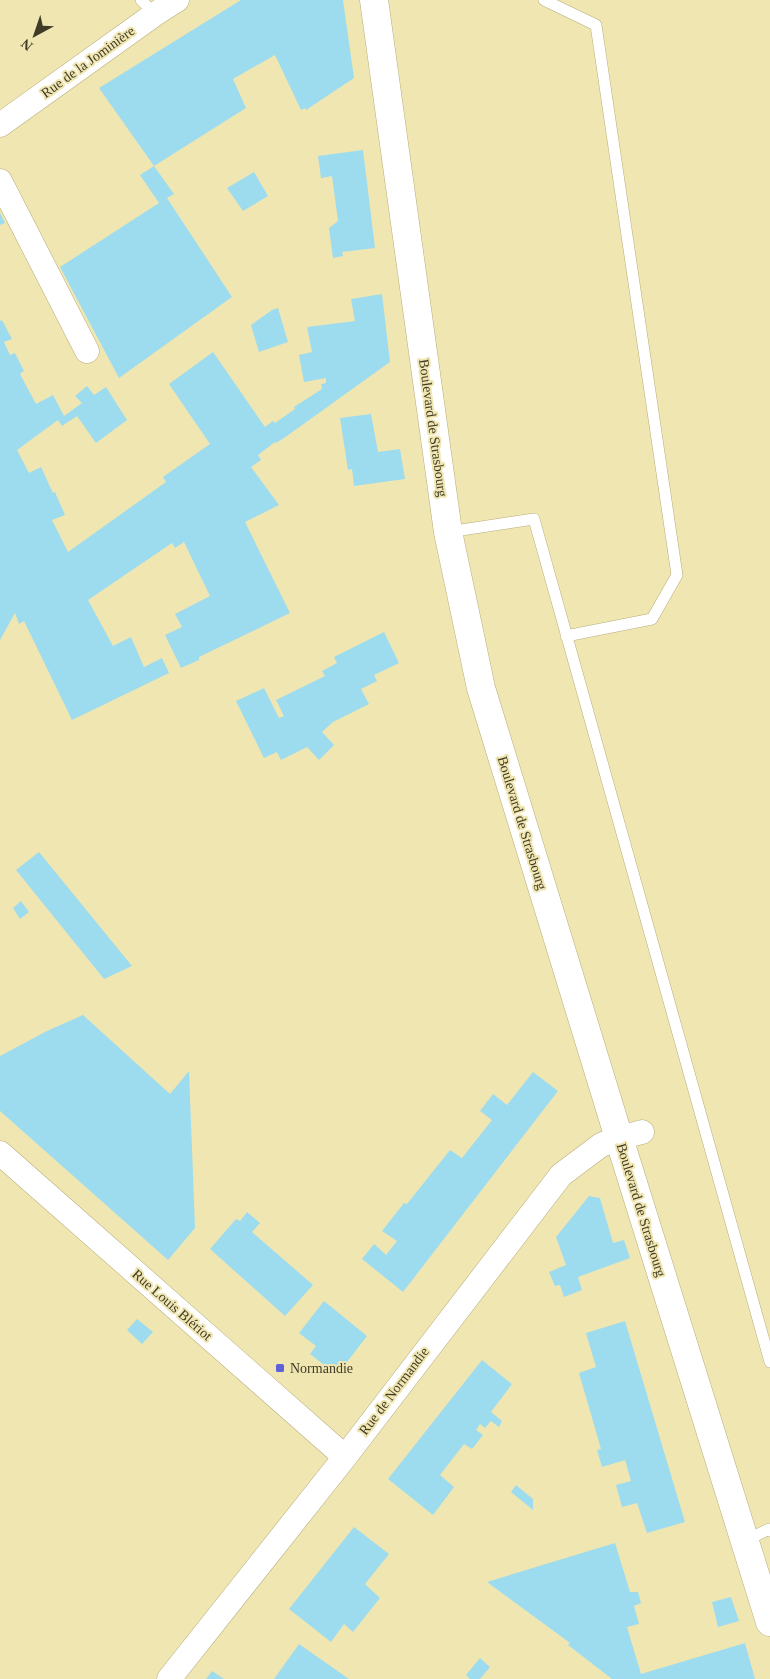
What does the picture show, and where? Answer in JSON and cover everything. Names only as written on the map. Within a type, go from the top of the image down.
[{"type":"street","name":"Rue de la Jominière","points":[[0,125],[148,7],[178,0]]},
{"type":"street","name":"Boulevard de Strasbourg","points":[[374,0],[448,532],[481,688],[630,1135],[744,1541],[770,1622]]},
{"type":"street","points":[[0,182],[87,351]]},
{"type":"street","name":"Rue de Normandie","points":[[169,1679],[345,1457],[561,1175],[601,1146],[630,1135]]},
{"type":"street","name":"Rue Louis Blériot","points":[[0,1153],[345,1457]]},
{"type":"lane","points":[[544,0],[596,25],[677,575],[652,619],[566,636]]},
{"type":"lane","points":[[448,532],[534,519],[770,1362]]},
{"type":"lane","points":[[744,1541],[769,1529],[770,1531]]},
{"type":"building","points":[[241,0],[343,0],[354,78],[306,110],[305,108],[301,110],[275,55],[233,79],[246,108],[154,166],[99,88]]},
{"type":"building","points":[[363,150],[375,248],[342,252],[343,256],[333,258],[329,228],[338,221],[332,176],[321,178],[318,156]]},
{"type":"building","points":[[154,166],[174,194],[167,198],[232,297],[119,378],[60,267],[159,203],[140,175]]},
{"type":"building","points":[[254,172],[268,196],[243,211],[227,188]]},
{"type":"building","points":[[0,213],[5,223],[0,225]]},
{"type":"building","points":[[382,294],[390,362],[284,438],[275,442],[258,455],[261,460],[251,467],[279,505],[245,522],[290,613],[199,657],[199,660],[181,668],[165,635],[182,627],[175,614],[210,596],[184,542],[175,548],[172,543],[88,600],[113,646],[131,637],[144,667],[162,658],[169,673],[72,720],[24,621],[19,624],[15,613],[0,640],[0,321],[2,320],[12,339],[4,342],[10,355],[15,353],[24,371],[20,374],[36,404],[53,395],[64,416],[82,403],[75,396],[87,386],[94,395],[106,387],[127,420],[96,443],[77,416],[62,426],[58,420],[17,450],[29,473],[41,467],[53,493],[55,492],[65,515],[52,520],[68,552],[166,482],[163,477],[210,444],[169,384],[213,352],[265,427],[273,421],[275,423],[295,409],[294,407],[322,389],[321,384],[326,383],[326,378],[304,382],[299,355],[312,352],[307,327],[355,321],[351,299]]},
{"type":"building","points":[[278,308],[288,342],[259,352],[251,325],[272,310]]},
{"type":"building","points":[[371,414],[378,452],[400,449],[405,479],[354,486],[352,469],[348,470],[340,418]]},
{"type":"building","points":[[384,632],[399,663],[374,675],[377,681],[361,689],[369,704],[333,722],[322,732],[334,745],[319,760],[307,747],[281,760],[277,752],[264,758],[236,701],[264,688],[279,718],[284,716],[276,700],[325,676],[322,671],[337,663],[334,657]]},
{"type":"building","points":[[39,852],[132,966],[104,979],[16,870]]},
{"type":"building","points":[[21,901],[29,912],[20,919],[13,908]]},
{"type":"building","points":[[83,1015],[170,1094],[189,1071],[195,1228],[168,1260],[0,1111],[0,1056],[47,1031]]},
{"type":"building","points":[[533,1072],[558,1091],[403,1292],[362,1259],[374,1244],[386,1255],[397,1241],[382,1231],[404,1203],[407,1204],[450,1150],[462,1158],[492,1120],[480,1111],[493,1094],[507,1105]]},
{"type":"building","points":[[589,1196],[600,1198],[613,1243],[624,1240],[630,1258],[578,1277],[582,1290],[564,1297],[560,1285],[555,1286],[549,1272],[566,1265],[556,1237]]},
{"type":"building","points":[[247,1212],[260,1223],[252,1232],[313,1285],[285,1316],[210,1249],[236,1219],[240,1221]]},
{"type":"building","points":[[324,1301],[367,1336],[337,1375],[310,1354],[316,1346],[299,1333]]},
{"type":"building","points":[[137,1319],[153,1332],[142,1344],[127,1330]]},
{"type":"building","points":[[625,1321],[685,1522],[647,1533],[637,1503],[622,1507],[616,1485],[631,1481],[625,1460],[602,1467],[597,1450],[601,1449],[579,1373],[596,1367],[586,1333]]},
{"type":"building","points":[[482,1360],[512,1384],[491,1412],[502,1421],[499,1427],[491,1421],[485,1428],[480,1424],[476,1430],[483,1435],[472,1449],[464,1444],[440,1475],[454,1487],[433,1515],[388,1479]]},
{"type":"building","points":[[516,1485],[533,1499],[533,1510],[511,1492]]},
{"type":"building","points":[[354,1527],[389,1554],[365,1584],[380,1598],[353,1632],[344,1624],[331,1642],[289,1609]]},
{"type":"building","points":[[615,1543],[630,1592],[638,1592],[641,1603],[634,1606],[639,1624],[627,1627],[641,1674],[745,1643],[755,1679],[612,1679],[568,1645],[570,1643],[487,1582]]},
{"type":"building","points":[[731,1597],[739,1621],[718,1627],[712,1602]]},
{"type":"building","points":[[299,1644],[349,1679],[274,1679]]},
{"type":"building","points":[[480,1658],[490,1667],[480,1679],[470,1679],[466,1675]]},
{"type":"building","points":[[212,1671],[224,1679],[206,1679]]},
{"type":"place","name":"Normandie","points":[[280,1368]]}]
